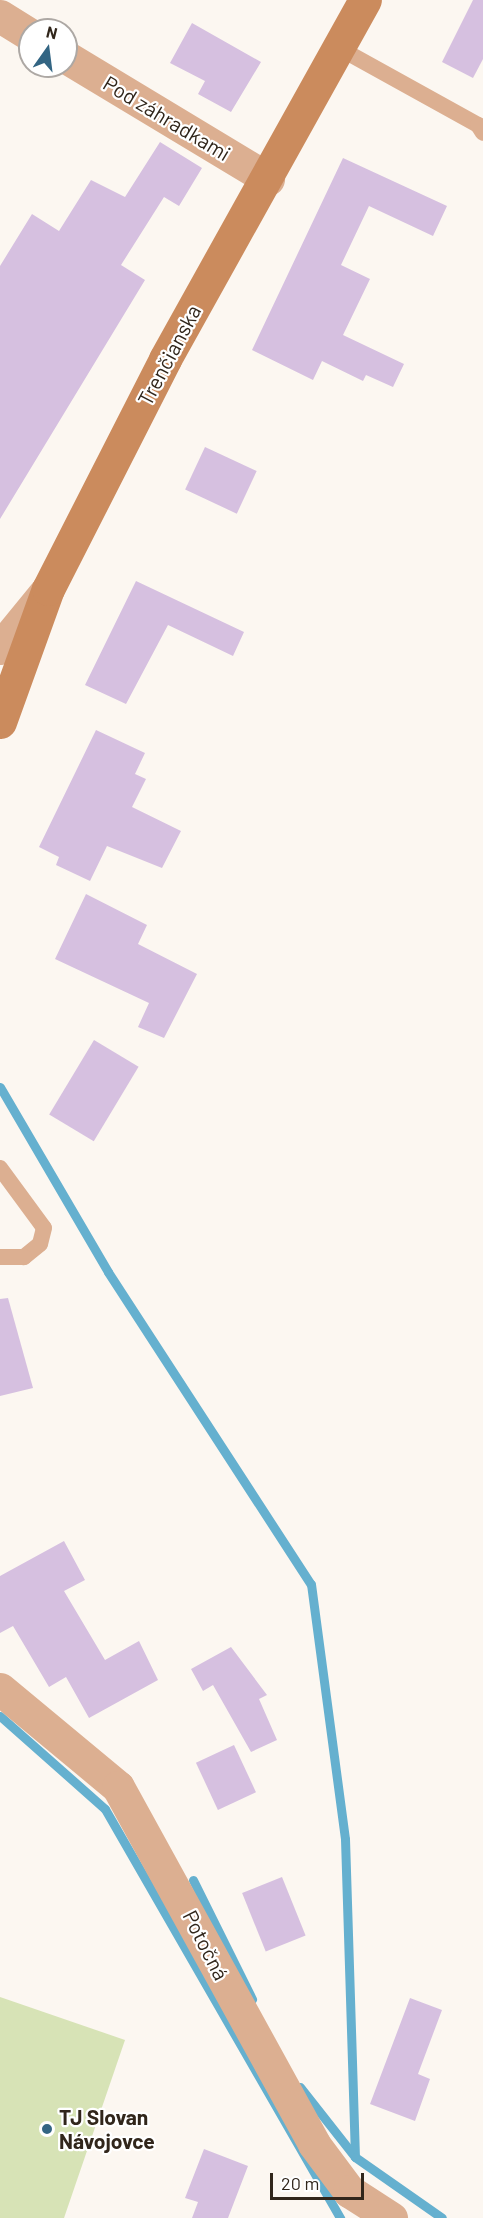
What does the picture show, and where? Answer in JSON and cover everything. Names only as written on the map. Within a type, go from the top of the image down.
[{"type":"main road","name":"Trenčianska","points":[[0,722],[48,589],[165,359],[268,179],[365,0]]},
{"type":"street","name":"Pod záhradkami","points":[[78,64],[268,179]]},
{"type":"street","points":[[0,648],[48,589]]},
{"type":"street","name":"Potočná","points":[[0,1689],[118,1787],[314,2144],[349,2191],[391,2218]]},
{"type":"lane","points":[[339,48],[478,125],[483,133]]},
{"type":"lane","points":[[0,1168],[44,1228],[40,1244],[24,1257],[0,1257]]},
{"type":"green space","name":"TJ Slovan Návojovce","points":[[0,1997],[125,2040],[64,2218],[0,2218]]},
{"type":"building","points":[[473,0],[483,0],[483,59],[473,78],[442,62]]},
{"type":"building","points":[[192,23],[261,62],[231,112],[198,94],[205,81],[170,63]]},
{"type":"building","points":[[160,142],[202,168],[179,206],[164,197],[121,265],[145,280],[0,519],[0,266],[32,214],[59,231],[91,180],[125,197]]},
{"type":"building","points":[[343,158],[447,206],[433,236],[369,206],[341,265],[370,279],[343,335],[404,364],[393,387],[366,375],[363,381],[322,361],[313,380],[252,350]]},
{"type":"building","points":[[205,447],[257,471],[237,514],[185,490]]},
{"type":"building","points":[[136,581],[244,632],[233,656],[168,625],[126,704],[85,685]]},
{"type":"building","points":[[96,730],[145,753],[135,774],[146,779],[132,807],[181,831],[162,868],[107,846],[90,881],[56,865],[59,857],[39,847]]},
{"type":"building","points":[[86,894],[147,925],[138,944],[197,974],[164,1038],[138,1027],[149,1003],[55,959]]},
{"type":"building","points":[[94,1040],[139,1067],[94,1141],[49,1115]]},
{"type":"building","points":[[8,1298],[33,1388],[0,1396],[0,1299]]},
{"type":"building","points":[[64,1541],[85,1580],[64,1591],[105,1660],[139,1641],[158,1680],[89,1718],[66,1677],[49,1687],[13,1626],[0,1633],[0,1576]]},
{"type":"building","points":[[231,1647],[267,1695],[259,1699],[277,1740],[251,1752],[213,1685],[203,1691],[191,1669]]},
{"type":"building","points":[[234,1745],[256,1792],[218,1810],[196,1763]]},
{"type":"building","points":[[282,1877],[306,1935],[266,1952],[242,1893]]},
{"type":"building","points":[[410,1998],[442,2010],[418,2074],[430,2079],[415,2121],[370,2104]]},
{"type":"building","points":[[204,2149],[248,2166],[228,2218],[192,2218],[198,2202],[185,2198]]},
{"type":"waterway","points":[[0,1087],[108,1272],[311,1584],[345,1839],[355,2157]]},
{"type":"waterway","points":[[0,1716],[105,1809],[340,2218]]},
{"type":"waterway","points":[[193,1880],[252,1999]]},
{"type":"waterway","points":[[300,2087],[355,2157],[442,2218]]},
{"type":"place","name":"TJ Slovan Návojovce","points":[[47,2129]]}]
